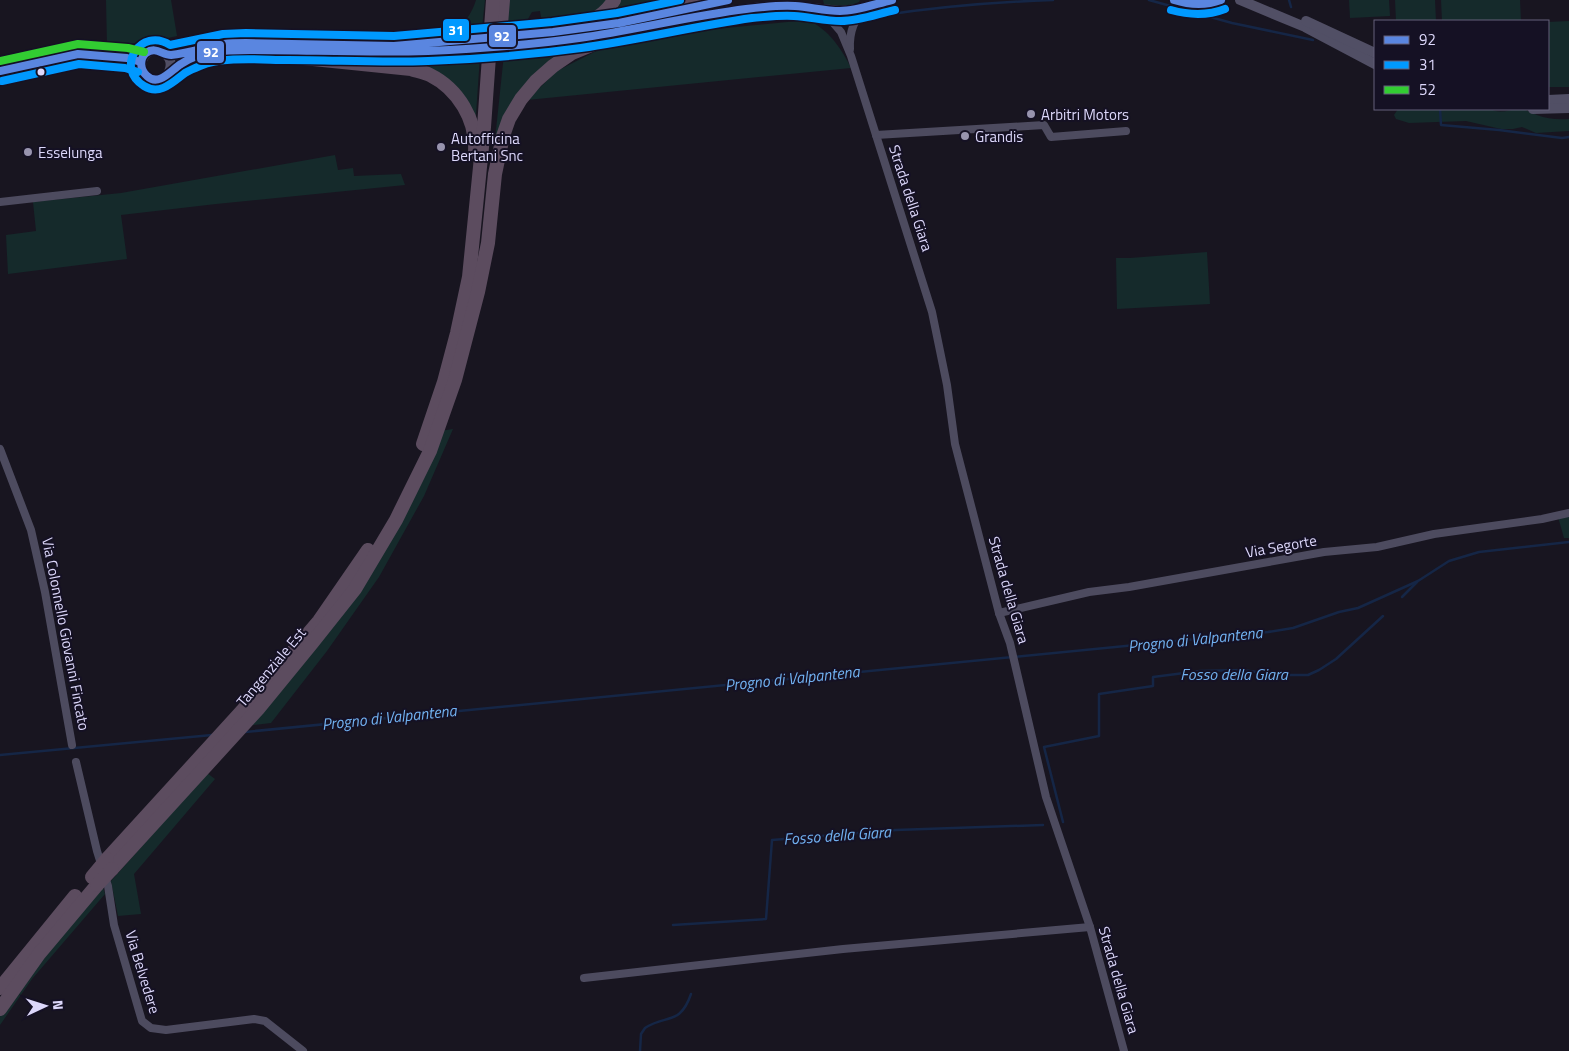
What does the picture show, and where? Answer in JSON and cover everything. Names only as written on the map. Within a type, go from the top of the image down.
[{"type":"highway","points":[[469,277],[484,127],[493,0]]},
{"type":"highway","points":[[478,292],[503,0]]},
{"type":"highway","points":[[553,32],[579,26],[594,20],[609,8],[614,0]]},
{"type":"highway","points":[[668,0],[698,3],[721,0]]},
{"type":"highway","points":[[478,292],[488,243],[495,174],[503,136],[509,118],[522,99],[536,81],[572,53],[601,40],[644,32],[687,20]]},
{"type":"highway","points":[[224,50],[411,69],[429,74],[456,95],[466,109],[476,144],[469,277]]},
{"type":"highway","name":"Tangenziale Est","points":[[0,988],[110,864],[185,774],[242,711],[319,620],[363,559],[403,490],[421,448],[444,382],[469,277]]},
{"type":"highway","name":"Tangenziale Est","points":[[110,864],[200,773],[258,709],[356,589],[396,520],[430,451],[455,380],[478,292]]},
{"type":"highway","name":"Tangenziale Est","points":[[0,1009],[95,881]]},
{"type":"main road","points":[[516,40],[553,32],[619,23],[728,0]]},
{"type":"main road","points":[[816,0],[822,10]]},
{"type":"main road","points":[[167,55],[224,44],[394,46],[579,38],[723,12],[762,7],[793,6],[840,11],[892,0]]},
{"type":"main road","points":[[1174,0],[1193,5],[1216,2]]},
{"type":"main road","points":[[1240,0],[1304,27],[1374,63]]},
{"type":"main road","points":[[1252,0],[1331,32],[1374,53]]},
{"type":"main road","points":[[169,72],[171,63],[167,55],[161,51],[151,51],[146,54],[141,62],[142,71],[151,79],[162,78],[182,63],[207,52],[224,50],[427,51],[478,43]]},
{"type":"main road","points":[[0,71],[78,54],[128,58],[141,62]]},
{"type":"main road","points":[[1549,100],[1569,99]]},
{"type":"main road","points":[[1549,109],[1569,108]]},
{"type":"street","name":"Strada della Giara","points":[[851,56],[850,34],[855,20],[867,4],[874,0]]},
{"type":"street","name":"Strada della Giara","points":[[822,10],[840,32],[851,56],[932,312],[947,385],[956,444],[999,613],[1010,643],[1046,797],[1090,927],[1124,1051]]},
{"type":"street","points":[[293,44],[291,34],[310,34]]},
{"type":"street","name":"Strada della Giara","points":[[876,135],[1044,125],[1051,137],[1126,131]]},
{"type":"street","points":[[0,202],[97,191]]},
{"type":"street","name":"Via Colonnello Giovanni Fincato","points":[[0,449],[32,530],[72,743]]},
{"type":"street","name":"Via Segorte","points":[[999,613],[1089,592],[1129,587],[1324,552],[1376,547],[1434,534],[1542,519],[1569,513]]},
{"type":"street","name":"Via Belvedere","points":[[76,762],[108,886],[114,925],[142,1021],[151,1028],[166,1030],[254,1019],[265,1021],[303,1051]]},
{"type":"street","points":[[584,978],[843,949],[1090,927]]},
{"type":"green space","points":[[106,0],[171,0],[177,36],[150,42],[107,45]]},
{"type":"green space","points":[[476,0],[485,0],[482,28],[471,29],[466,33],[452,35],[448,32],[449,29],[467,19]]},
{"type":"green space","points":[[507,0],[607,0],[598,13],[572,24],[547,26],[542,23],[540,11],[532,12],[525,24],[505,26]]},
{"type":"green space","points":[[619,0],[655,0],[664,5],[675,7],[602,22]]},
{"type":"green space","points":[[823,0],[860,0],[851,5],[837,6],[824,4]]},
{"type":"green space","points":[[1349,0],[1389,0],[1390,16],[1350,18]]},
{"type":"green space","points":[[1395,0],[1435,0],[1436,20],[1396,20]]},
{"type":"green space","points":[[1441,0],[1520,0],[1521,20],[1442,20]]},
{"type":"green space","points":[[808,20],[834,40],[851,68],[527,100],[557,71],[608,45],[686,32]]},
{"type":"green space","points":[[1569,21],[1569,87],[1549,87],[1549,22]]},
{"type":"green space","points":[[584,43],[546,66],[494,149],[504,54]]},
{"type":"green space","points":[[311,55],[480,56],[475,129],[444,82]]},
{"type":"green space","points":[[1397,110],[1525,110],[1545,117],[1569,119],[1569,131],[1536,133],[1522,127],[1501,129],[1466,121],[1409,123],[1396,119],[1394,115]]},
{"type":"green space","points":[[335,155],[338,170],[353,168],[354,176],[401,174],[405,185],[121,215],[127,259],[8,274],[6,235],[36,231],[33,202],[121,193]]},
{"type":"green space","points":[[1207,252],[1210,304],[1117,309],[1116,258]]},
{"type":"green space","points":[[453,429],[424,496],[379,577],[327,651],[271,723],[244,726],[364,582],[440,431]]},
{"type":"green space","points":[[1569,515],[1569,538],[1564,538],[1558,517]]},
{"type":"green space","points":[[207,773],[215,779],[134,874],[141,914],[118,916],[111,881]]},
{"type":"green space","points":[[102,883],[105,894],[32,979],[0,1025],[0,1008]]},
{"type":"waterway","points":[[877,16],[965,5],[1053,0]]},
{"type":"waterway","points":[[1149,0],[1232,23],[1313,40]]},
{"type":"waterway","points":[[1289,0],[1291,7]]},
{"type":"waterway","points":[[1440,110],[1441,125],[1562,138],[1569,137]]},
{"type":"waterway","name":"Progno di Valpantena","points":[[245,732],[1268,632],[1293,628],[1339,612],[1358,608],[1418,581],[1449,561],[1479,552],[1569,542]]},
{"type":"waterway","name":"Fosso della Giara","points":[[1402,597],[1417,582]]},
{"type":"waterway","name":"Fosso della Giara","points":[[1063,822],[1044,747],[1099,736],[1099,694],[1153,686],[1153,677],[1200,671],[1242,670],[1280,675],[1308,675],[1336,659],[1383,616]]},
{"type":"waterway","name":"Progno di Valpantena","points":[[0,755],[212,735]]},
{"type":"waterway","name":"Fosso della Giara","points":[[673,925],[766,919],[772,840],[896,830],[1043,825]]},
{"type":"waterway","name":"Fosso della Giara","points":[[640,1051],[641,1034],[645,1028],[677,1015],[687,1004],[691,994]]},
{"type":"transit line","name":"31","points":[[680,0],[617,13],[552,22],[394,36],[246,33],[223,34],[170,45],[159,41],[149,41],[141,45],[135,52],[131,60],[131,69],[135,78],[144,86],[150,89],[161,89],[192,69],[220,61],[255,59],[411,62],[485,58],[581,48],[752,18],[789,16],[848,21],[895,10]]},
{"type":"transit line","name":"92","points":[[728,0],[619,23],[553,32],[394,46],[224,44],[171,55],[153,50],[144,55],[141,64],[147,76],[156,80],[189,59],[205,53],[223,51],[406,52],[485,48],[579,38],[752,8],[789,6],[846,11],[892,0]]},
{"type":"transit line","name":"92","points":[[1174,0],[1198,4],[1221,0]]},
{"type":"transit line","name":"31","points":[[1171,10],[1198,14],[1212,13],[1225,9]]},
{"type":"transit line","name":"52","points":[[0,61],[78,44],[128,48],[144,52]]},
{"type":"transit line","name":"92","points":[[0,71],[78,54],[127,58],[141,62]]},
{"type":"transit line","name":"31","points":[[2,81],[79,64],[125,68],[138,72]]},
{"type":"place","name":"Arbitri Motors","points":[[1031,114]]},
{"type":"place","name":"Grandis","points":[[965,136]]},
{"type":"place","name":"Autofficina Bertani Snc","points":[[441,147]]},
{"type":"place","name":"Esselunga","points":[[28,152]]}]
